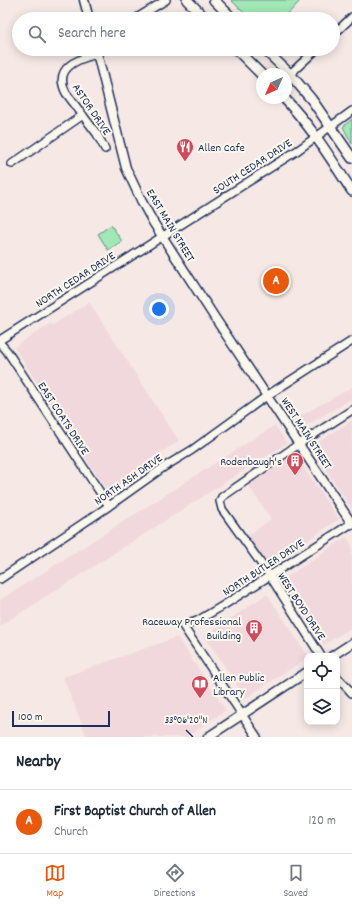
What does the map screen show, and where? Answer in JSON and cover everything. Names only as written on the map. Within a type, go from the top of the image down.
[{"type":"main road","points":[[187,0],[199,12]]},
{"type":"main road","points":[[214,0],[226,12]]},
{"type":"main road","points":[[243,56],[256,69]]},
{"type":"main road","points":[[271,56],[284,68]]},
{"type":"main road","points":[[292,76],[312,100],[352,158]]},
{"type":"main road","points":[[290,104],[316,137],[352,191]]},
{"type":"street","points":[[84,0],[87,12]]},
{"type":"street","points":[[146,12],[166,0]]},
{"type":"street","points":[[340,28],[352,17]]},
{"type":"street","name":"ASTOR DRIVE","points":[[87,56],[69,66],[64,72],[62,80],[63,87],[97,134],[105,149]]},
{"type":"street","name":"EAST MAIN STREET","points":[[97,56],[126,168],[142,202],[162,236],[268,395]]},
{"type":"street","points":[[292,72],[309,56]]},
{"type":"street","name":"SOUTH CEDAR DRIVE","points":[[162,236],[316,137],[352,111]]},
{"type":"street","points":[[12,164],[83,115]]},
{"type":"street","name":"NORTH CEDAR DRIVE","points":[[0,340],[162,236]]},
{"type":"street","name":"NORTH ASH DRIVE","points":[[0,580],[164,467],[192,450],[268,395],[352,341]]},
{"type":"street","name":"EAST COATS DRIVE","points":[[0,343],[7,351],[109,506]]},
{"type":"street","name":"WEST MAIN STREET","points":[[268,395],[352,524]]},
{"type":"street","points":[[299,444],[352,410]]},
{"type":"street","name":"WEST BOYD DRIVE","points":[[299,444],[222,497],[220,501],[222,509],[270,576],[319,653]]},
{"type":"street","name":"NORTH BUTLER DRIVE","points":[[242,714],[184,626],[197,622],[352,524]]},
{"type":"street","points":[[337,653],[352,643]]},
{"type":"street","points":[[208,737],[304,674]]},
{"type":"street","points":[[340,680],[352,692]]},
{"type":"street","points":[[242,714],[257,737]]},
{"type":"shaded area","points":[[89,302],[179,441],[146,462],[148,467],[108,493],[14,347],[51,323],[53,325]]},
{"type":"shaded area","points":[[352,387],[352,399],[300,429],[293,420]]},
{"type":"shaded area","points":[[352,420],[352,509],[311,447]]},
{"type":"shaded area","points":[[275,425],[287,443],[0,626],[0,600]]},
{"type":"shaded area","points":[[294,454],[339,519],[269,567],[247,536],[271,519],[248,485]]},
{"type":"shaded area","points":[[346,537],[352,545],[352,627],[324,645],[281,581]]},
{"type":"shaded area","points":[[267,594],[306,653],[304,653],[304,660],[246,698],[204,636]]},
{"type":"shaded area","points":[[177,637],[226,710],[186,737],[87,737],[63,677]]},
{"type":"green space","points":[[231,0],[301,0],[290,12],[243,12]]},
{"type":"green space","points":[[352,119],[352,144],[343,127]]},
{"type":"green space","points":[[111,225],[122,241],[108,250],[98,234]]},
{"type":"place","name":"Allen Cafe","points":[[185,162]]},
{"type":"place","name":"First Baptist Church of Allen","points":[[276,281]]},
{"type":"place","name":"Rodenbaugh's","points":[[295,476]]},
{"type":"place","name":"Raceway Professional Building","points":[[254,643]]},
{"type":"place","name":"Allen Public Library","points":[[200,699]]}]
